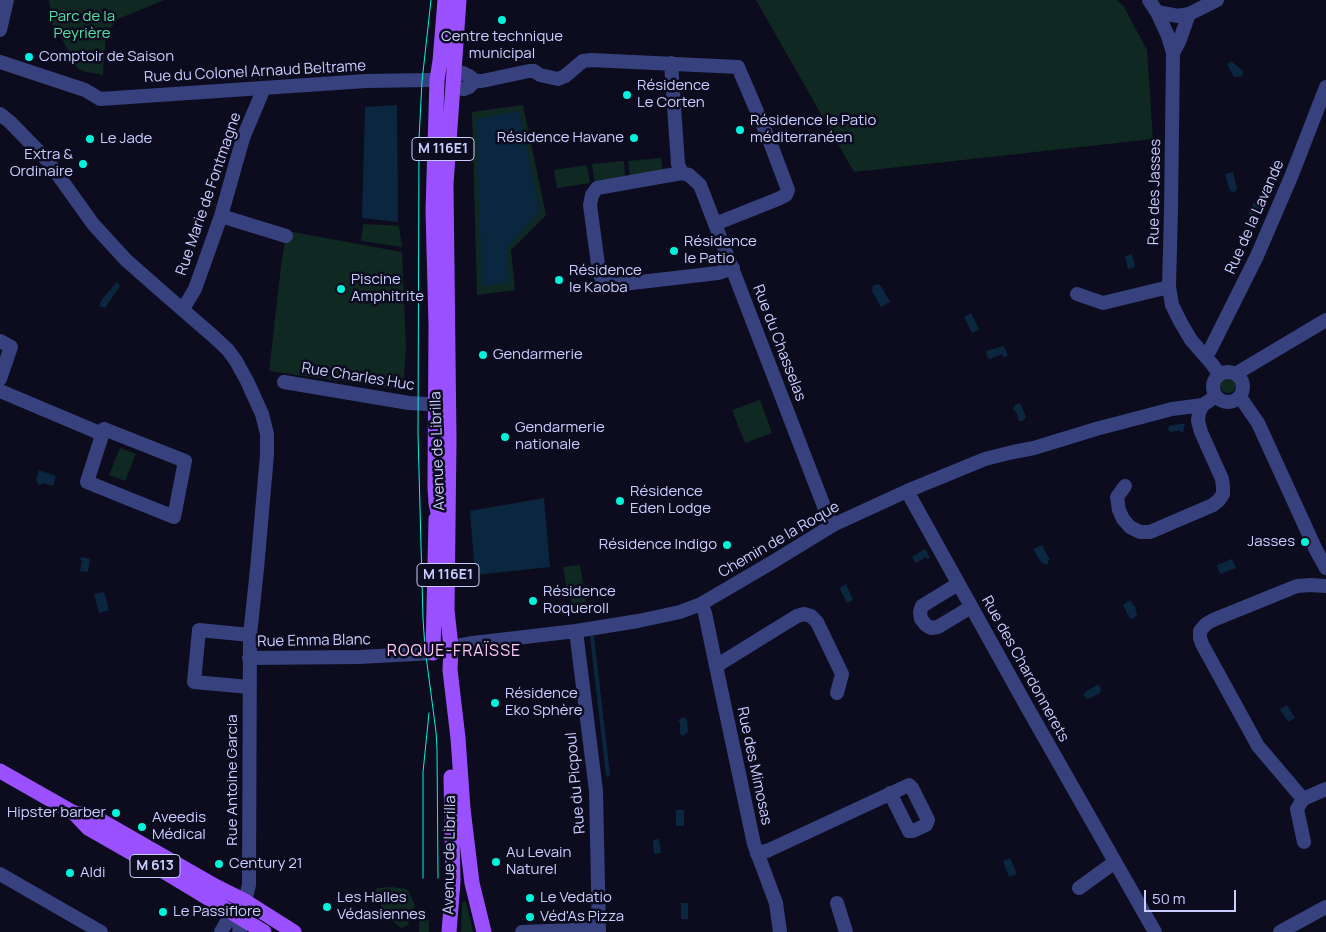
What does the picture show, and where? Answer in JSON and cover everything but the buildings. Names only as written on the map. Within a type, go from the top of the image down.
[{"type":"main road","name":"Avenue de Librilla","points":[[444,0],[440,61],[447,216],[437,405],[449,440],[448,610],[441,650],[450,670],[472,883],[484,932]]},
{"type":"main road","name":"Avenue de Librilla","points":[[449,932],[453,882],[451,764],[441,650],[442,528],[436,503],[437,405],[433,176],[450,0]]},
{"type":"main road","name":"Avenue de Librilla","points":[[442,81],[459,0]]},
{"type":"main road","name":"M 613","points":[[0,771],[74,813],[88,828],[166,872],[264,932]]},
{"type":"main road","name":"M 613","points":[[74,813],[93,816],[215,886],[245,901],[294,932]]},
{"type":"main road","points":[[238,916],[245,901]]},
{"type":"street","points":[[0,30],[7,0]]},
{"type":"street","name":"Rue des Jasses","points":[[1149,0],[1168,36],[1173,53],[1172,211],[1169,287],[1172,305],[1192,340],[1219,374]]},
{"type":"street","points":[[1157,12],[1178,16],[1189,14],[1217,0]]},
{"type":"street","points":[[1173,53],[1189,14]]},
{"type":"street","name":"Rue du Colonel Arnaud Beltrame","points":[[0,62],[85,90],[100,98],[366,82],[442,81],[463,73],[475,81],[529,71],[558,79],[565,76],[583,61],[671,63]]},
{"type":"street","points":[[716,224],[778,199],[786,195],[788,190],[738,67],[671,63],[678,164],[682,173],[597,188],[592,194],[590,205],[599,272],[602,279],[614,285],[718,273],[733,268]]},
{"type":"street","name":"Rue de la Lavande","points":[[1206,356],[1256,256],[1292,177],[1326,87]]},
{"type":"street","name":"Rue Marie de Fontmagne","points":[[183,309],[195,289],[221,216],[243,138],[264,88]]},
{"type":"street","name":"Rue Antoine Garcia","points":[[0,114],[48,161],[93,224],[126,260],[228,350],[236,361],[262,414],[267,434],[267,455],[250,635],[249,884],[245,901]]},
{"type":"street","name":"Rue du Chasselas","points":[[682,173],[689,175],[700,185],[832,525]]},
{"type":"street","points":[[221,216],[286,236]]},
{"type":"street","points":[[1077,294],[1103,303],[1169,287]]},
{"type":"street","points":[[1237,374],[1326,320]]},
{"type":"street","points":[[0,378],[6,344]]},
{"type":"street","points":[[1231,371],[1237,374],[1244,383],[1244,390],[1240,397],[1234,401],[1222,401],[1213,391],[1215,379],[1219,374],[1225,372],[1231,371]]},
{"type":"street","name":"Rue Charles Huc","points":[[284,382],[409,403],[437,405]]},
{"type":"street","points":[[0,391],[102,434]]},
{"type":"street","points":[[1125,486],[1117,497],[1119,510],[1123,519],[1130,527],[1140,532],[1150,532],[1213,505],[1219,500],[1223,487],[1222,479],[1200,432],[1198,421],[1199,412],[1204,405],[1216,396]]},
{"type":"street","points":[[1240,397],[1258,423],[1326,568]]},
{"type":"street","name":"Chemin de la Roque","points":[[441,650],[473,643],[576,631],[680,612],[702,604],[771,564],[832,525],[985,460],[1172,409],[1204,405]]},
{"type":"street","points":[[104,429],[185,461],[174,517],[87,482],[102,434],[104,429]]},
{"type":"street","name":"Rue des Chardonnerets","points":[[906,492],[1155,932]]},
{"type":"street","points":[[958,584],[922,606],[920,612],[921,619],[931,628],[938,627],[971,607]]},
{"type":"street","points":[[1303,799],[1258,746],[1202,644],[1200,630],[1213,620],[1297,586],[1326,587]]},
{"type":"street","name":"Rue des Mimosas","points":[[702,604],[752,834],[757,854],[776,903],[780,932]]},
{"type":"street","points":[[716,666],[804,614],[812,616],[817,622],[842,674],[837,693]]},
{"type":"street","points":[[249,687],[194,682],[199,630],[250,635]]},
{"type":"street","name":"Rue du Picpoul","points":[[576,631],[596,791],[599,931]]},
{"type":"street","name":"Rue Emma Blanc","points":[[249,658],[359,657],[441,650]]},
{"type":"street","points":[[1304,842],[1298,809],[1303,799],[1326,789]]},
{"type":"street","points":[[757,854],[770,850],[890,793]]},
{"type":"street","points":[[1079,888],[1115,862]]},
{"type":"street","points":[[0,874],[101,932]]},
{"type":"street","points":[[838,903],[846,932]]},
{"type":"street","points":[[1280,932],[1326,907]]},
{"type":"street","points":[[221,932],[226,923],[238,916],[239,932]]},
{"type":"street","points":[[523,932],[599,931]]},
{"type":"green space","name":"Parc de la Peyrière","points":[[49,0],[164,0],[118,19],[106,33],[103,75],[78,69],[62,39],[53,31]]},
{"type":"green space","points":[[756,0],[1117,0],[1124,7],[1147,50],[1153,139],[854,172]]},
{"type":"green space","points":[[523,105],[546,215],[511,250],[515,290],[477,295],[472,112]]},
{"type":"green space","points":[[661,158],[663,174],[630,178],[628,161]]},
{"type":"green space","points":[[624,161],[625,178],[595,183],[592,164]]},
{"type":"green space","points":[[587,165],[590,183],[557,188],[554,170]]},
{"type":"green space","points":[[363,224],[399,226],[402,247],[361,241]]},
{"type":"green space","name":"Piscine Amphitrite","points":[[287,231],[402,252],[406,348],[403,390],[269,371],[282,258]]},
{"type":"green space","points":[[1228,377],[1236,385],[1228,393],[1220,385]]},
{"type":"green space","points":[[760,400],[772,433],[745,443],[732,410]]},
{"type":"green space","points":[[120,448],[136,454],[125,481],[109,475]]},
{"type":"green space","points":[[580,565],[586,603],[572,605],[571,597],[568,597],[563,567]]},
{"type":"green space","points":[[377,888],[407,889],[415,905],[408,925],[401,928],[391,920],[373,894]]},
{"type":"green space","points":[[466,901],[473,932],[461,932],[462,903]]},
{"type":"green space","points":[[419,919],[429,920],[429,932],[419,932]]},
{"type":"water","points":[[1231,61],[1242,70],[1242,76],[1234,77],[1227,64]]},
{"type":"water","points":[[397,105],[398,222],[362,218],[365,107]]},
{"type":"water","points":[[519,111],[540,211],[507,247],[509,283],[482,286],[476,119]]},
{"type":"water","points":[[1233,172],[1237,188],[1235,192],[1230,191],[1225,174]]},
{"type":"water","points":[[1259,200],[1263,202],[1256,218],[1248,215],[1254,202],[1258,204]]},
{"type":"water","points":[[1132,254],[1135,267],[1128,269],[1125,256]]},
{"type":"water","points":[[117,282],[120,286],[105,308],[99,306],[103,298]]},
{"type":"water","points":[[878,284],[890,302],[881,307],[872,291],[873,286]]},
{"type":"water","points":[[971,313],[979,329],[972,333],[964,317]]},
{"type":"water","points":[[1004,346],[1008,356],[1003,357],[1002,354],[990,359],[987,356],[986,351]]},
{"type":"water","points":[[1020,403],[1026,417],[1023,421],[1019,421],[1013,409],[1015,405]]},
{"type":"water","points":[[1185,424],[1183,433],[1180,430],[1171,432],[1168,430],[1169,426]]},
{"type":"water","points":[[39,470],[56,476],[53,486],[43,483],[38,484],[36,480]]},
{"type":"water","points":[[544,498],[550,567],[475,575],[470,511]]},
{"type":"water","points":[[1042,545],[1050,560],[1047,565],[1042,564],[1033,549]]},
{"type":"water","points":[[925,549],[930,558],[927,559],[926,557],[916,563],[912,557]]},
{"type":"water","points":[[81,557],[90,559],[88,572],[80,571]]},
{"type":"water","points":[[1232,559],[1236,568],[1220,574],[1217,565]]},
{"type":"water","points":[[846,584],[853,600],[847,603],[840,589]]},
{"type":"water","points":[[104,592],[109,610],[99,613],[94,594]]},
{"type":"water","points":[[1130,600],[1135,607],[1137,615],[1133,619],[1130,619],[1123,605]]},
{"type":"water","points":[[1097,685],[1100,686],[1100,693],[1088,699],[1085,698],[1085,692]]},
{"type":"water","points":[[1287,705],[1295,718],[1288,722],[1280,709]]},
{"type":"water","points":[[684,717],[687,720],[688,732],[682,736],[678,720]]},
{"type":"water","points":[[676,810],[684,810],[684,826],[676,826]]},
{"type":"water","points":[[659,839],[661,853],[654,854],[653,840]]},
{"type":"water","points":[[1010,858],[1017,874],[1009,877],[1003,861]]},
{"type":"water","points":[[681,903],[688,903],[688,919],[681,919]]},
{"type":"waterway","points":[[592,637],[608,775]]},
{"type":"tram line","points":[[431,0],[422,81],[419,139],[418,434],[423,619],[437,748],[438,878]]},
{"type":"tram line","points":[[423,878],[423,772],[429,713]]},
{"type":"place","name":"Centre technique municipal","points":[[502,20]]},
{"type":"place","name":"Comptoir de Saison","points":[[29,57]]},
{"type":"place","name":"Résidence Le Corten","points":[[627,95]]},
{"type":"place","name":"Résidence le Patio méditerranéen","points":[[740,130]]},
{"type":"place","name":"Résidence Havane","points":[[634,138]]},
{"type":"place","name":"Le Jade","points":[[90,139]]},
{"type":"place","name":"Extra & Ordinaire","points":[[83,164]]},
{"type":"place","name":"Résidence le Patio","points":[[674,251]]},
{"type":"place","name":"Résidence le Kaoba","points":[[559,280]]},
{"type":"place","name":"Piscine Amphitrite","points":[[341,289]]},
{"type":"place","name":"Gendarmerie","points":[[483,355]]},
{"type":"place","name":"Gendarmerie nationale","points":[[505,437]]},
{"type":"place","name":"Résidence Eden Lodge","points":[[620,501]]},
{"type":"place","name":"Jasses","points":[[1305,542]]},
{"type":"place","name":"Résidence Indigo","points":[[727,545]]},
{"type":"place","name":"Résidence Roqueroll","points":[[533,601]]},
{"type":"place","name":"Résidence Eko Sphère","points":[[495,703]]},
{"type":"place","name":"Hipster barber","points":[[116,813]]},
{"type":"place","name":"Aveedis Médical","points":[[142,827]]},
{"type":"place","name":"Au Levain Naturel","points":[[496,862]]},
{"type":"place","name":"Century 21","points":[[219,864]]},
{"type":"place","name":"Aldi","points":[[70,873]]},
{"type":"place","name":"Le Vedatio","points":[[530,898]]},
{"type":"place","name":"Les Halles Védasiennes","points":[[327,907]]},
{"type":"place","name":"Le Passiflore","points":[[163,912]]},
{"type":"place","name":"Véd'As Pizza","points":[[530,917]]},
{"type":"district","name":"ROQUE-FRAÏSSE","points":[[454,652]]}]
